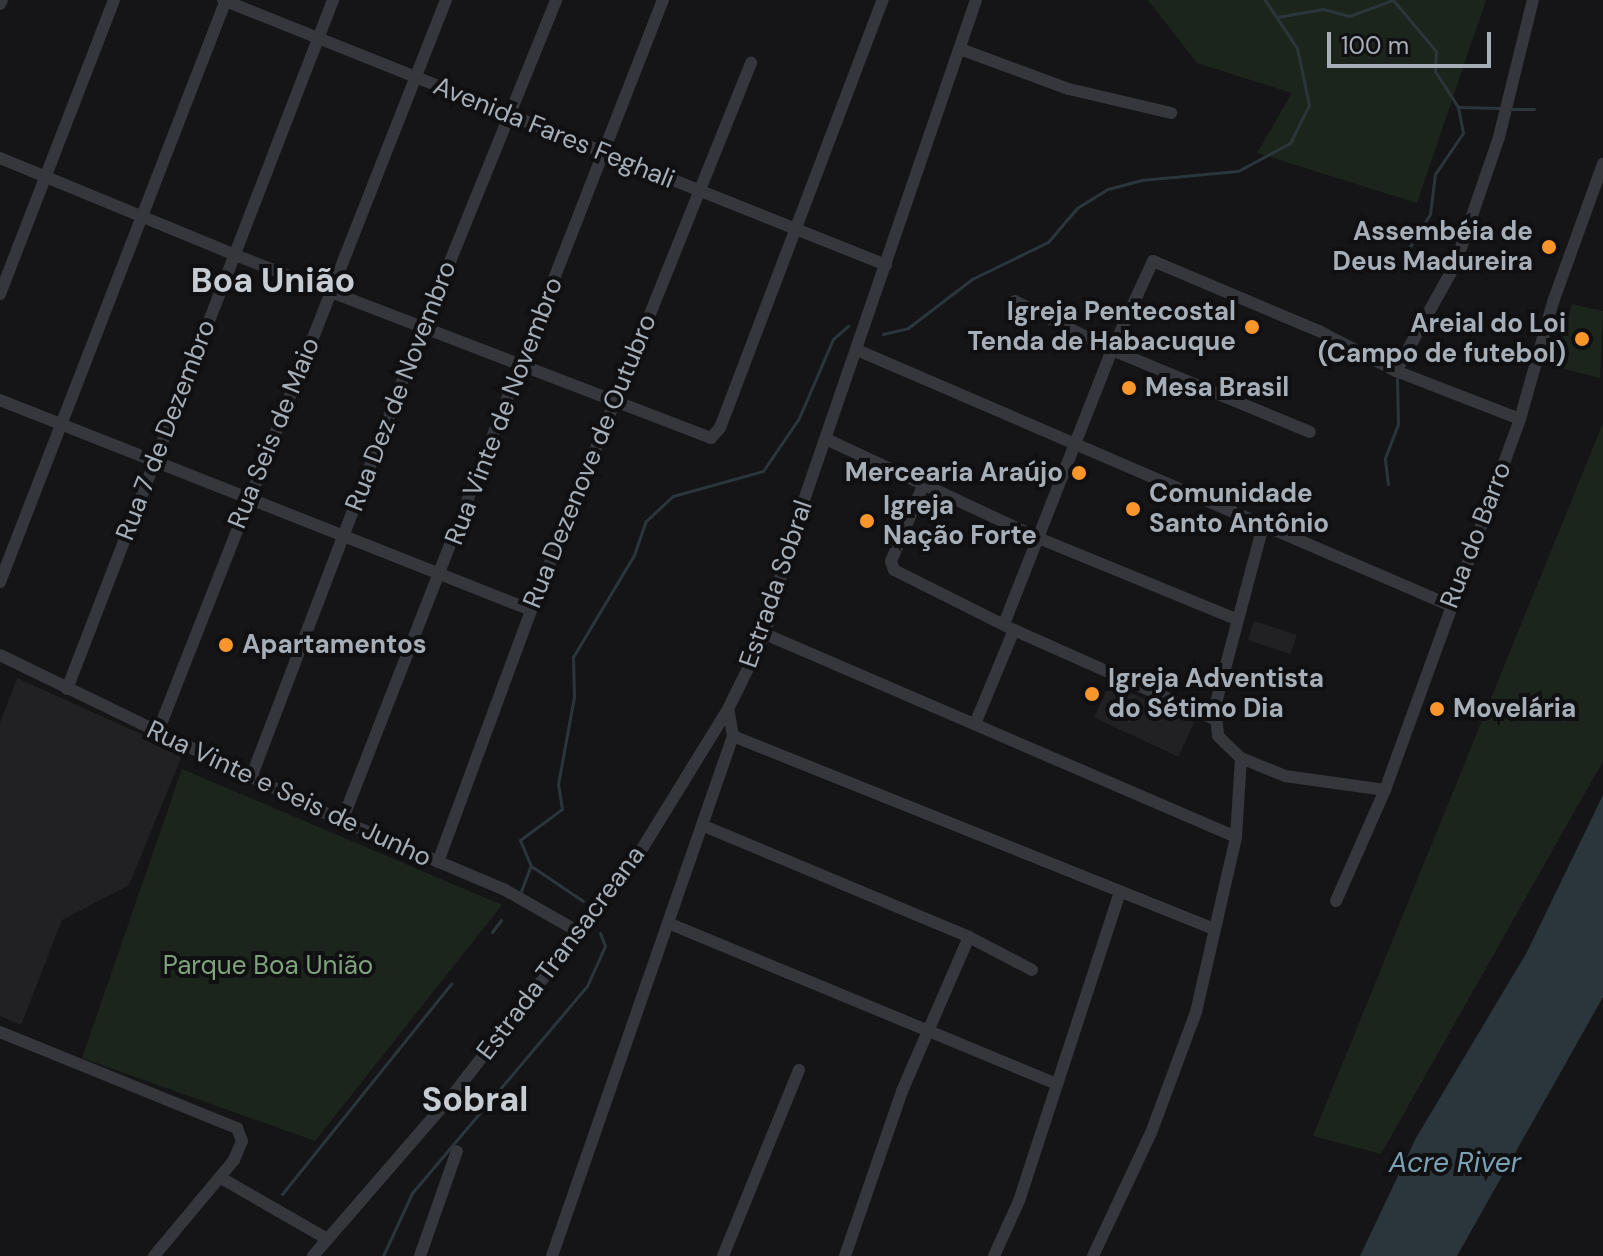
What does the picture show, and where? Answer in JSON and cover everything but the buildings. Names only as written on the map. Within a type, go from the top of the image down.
[{"type":"street","points":[[0,294],[114,0]]},
{"type":"street","points":[[0,582],[58,423],[225,0]]},
{"type":"street","name":"Avenida Fares Feghali","points":[[225,0],[507,117],[697,190],[792,231],[886,265]]},
{"type":"street","name":"Rua 7 de Dezembro","points":[[67,689],[333,0]]},
{"type":"street","name":"Rua Seis de Maio","points":[[157,734],[413,77],[446,0]]},
{"type":"street","name":"Rua Dez de Novembro","points":[[252,775],[423,328],[556,0]]},
{"type":"street","name":"Rua Vinte de Novembro","points":[[342,821],[441,577],[663,0]]},
{"type":"street","points":[[0,158],[235,255],[331,289],[423,328],[617,399],[711,438],[720,428],[792,231],[883,0]]},
{"type":"street","name":"Estrada Sobral","points":[[728,709],[765,634],[826,439],[976,0]]},
{"type":"street","points":[[1396,371],[1455,265],[1499,137],[1533,0]]},
{"type":"street","points":[[960,49],[1069,89],[1171,113]]},
{"type":"street","name":"Rua Dezenove de Outubro","points":[[438,862],[531,610],[617,399],[697,190],[751,63]]},
{"type":"street","name":"Rua do Barro","points":[[1336,901],[1385,790],[1449,605],[1520,419],[1553,302],[1603,164]]},
{"type":"street","points":[[975,724],[1036,537],[1112,350],[1153,261],[1319,331],[1396,371],[1520,419]]},
{"type":"street","points":[[1015,301],[1112,350],[1310,432]]},
{"type":"street","points":[[857,350],[1449,605]]},
{"type":"street","points":[[0,400],[441,577],[531,610]]},
{"type":"street","points":[[826,439],[925,481],[1036,537],[1236,619]]},
{"type":"street","points":[[925,481],[892,567],[1009,627],[1214,719]]},
{"type":"street","points":[[1263,526],[1236,619],[1214,719],[1218,736],[1236,755],[1285,776],[1385,790]]},
{"type":"street","points":[[765,634],[1236,837]]},
{"type":"street","name":"Rua Vinte e Seis de Junho","points":[[0,656],[342,821],[505,890],[579,932]]},
{"type":"street","points":[[552,1256],[733,736],[728,709]]},
{"type":"street","name":"Estrada Transacreana","points":[[313,1256],[455,1092],[637,857],[728,709]]},
{"type":"street","points":[[733,736],[1214,929]]},
{"type":"street","points":[[1093,1256],[1169,1089],[1196,1012],[1236,837],[1236,755]]},
{"type":"street","points":[[704,826],[969,937],[1032,970]]},
{"type":"street","points":[[994,1256],[1019,1201],[1054,1083],[1120,892]]},
{"type":"street","points":[[668,923],[1054,1083]]},
{"type":"street","points":[[845,1256],[928,1030],[969,937]]},
{"type":"street","points":[[0,1032],[222,1118],[237,1128],[242,1141],[221,1178],[154,1256]]},
{"type":"street","points":[[723,1256],[799,1070]]},
{"type":"street","points":[[420,1256],[457,1151]]},
{"type":"street","points":[[221,1178],[327,1239]]},
{"type":"shaded area","points":[[1254,621],[1297,635],[1291,654],[1248,640]]},
{"type":"shaded area","points":[[17,678],[183,753],[129,885],[62,920],[21,1025],[0,1016],[0,723]]},
{"type":"shaded area","points":[[1110,683],[1194,722],[1178,757],[1094,717]]},
{"type":"green space","points":[[1148,0],[1486,0],[1417,203],[1257,153],[1292,93],[1197,63]]},
{"type":"green space","name":"Areial do Loi (Campo de futebol)","points":[[1572,304],[1603,311],[1600,378],[1553,366]]},
{"type":"green space","points":[[1603,423],[1603,761],[1381,1154],[1313,1136]]},
{"type":"green space","name":"Parque Boa União","points":[[182,769],[502,905],[315,1141],[82,1058]]},
{"type":"water","name":"Acre River","points":[[1603,795],[1603,997],[1457,1256],[1360,1256],[1416,1138],[1527,952]]},
{"type":"waterway","points":[[883,334],[908,328],[972,279],[1048,242],[1077,208],[1108,189],[1141,180],[1238,171],[1290,143],[1309,105],[1297,48],[1265,0]]},
{"type":"waterway","points":[[1277,17],[1323,9],[1349,16],[1393,0],[1436,51],[1435,71],[1458,107],[1463,133],[1435,174],[1430,214],[1406,253]]},
{"type":"waterway","points":[[1458,107],[1502,108]]},
{"type":"waterway","points":[[1510,109],[1534,109]]},
{"type":"waterway","points":[[583,901],[531,866],[520,840],[562,809],[558,784],[574,697],[573,657],[634,555],[646,521],[673,496],[763,471],[799,418],[833,339],[848,326]]},
{"type":"waterway","points":[[1388,484],[1385,458],[1398,424],[1397,379]]},
{"type":"waterway","points":[[521,891],[530,868]]},
{"type":"waterway","points":[[492,932],[501,920]]},
{"type":"waterway","points":[[383,1256],[412,1193],[587,986],[605,946],[600,933]]},
{"type":"waterway","points":[[282,1194],[451,984]]},
{"type":"place","name":"Assembéia de Deus Madureira","points":[[1549,247]]},
{"type":"place","name":"Igreja Pentecostal Tenda de Habacuque","points":[[1252,327]]},
{"type":"place","name":"Areial do Loi (Campo de futebol)","points":[[1582,339]]},
{"type":"place","name":"Mesa Brasil","points":[[1129,388]]},
{"type":"place","name":"Mercearia Araújo","points":[[1079,473]]},
{"type":"place","name":"Comunidade Santo Antônio","points":[[1133,509]]},
{"type":"place","name":"Igreja Nação Forte","points":[[867,521]]},
{"type":"place","name":"Apartamentos","points":[[226,645]]},
{"type":"place","name":"Igreja Adventista do Sétimo Dia","points":[[1092,694]]},
{"type":"place","name":"Movelária","points":[[1437,709]]},
{"type":"district","name":"Boa União","points":[[273,281]]},
{"type":"district","name":"Sobral","points":[[475,1100]]}]
